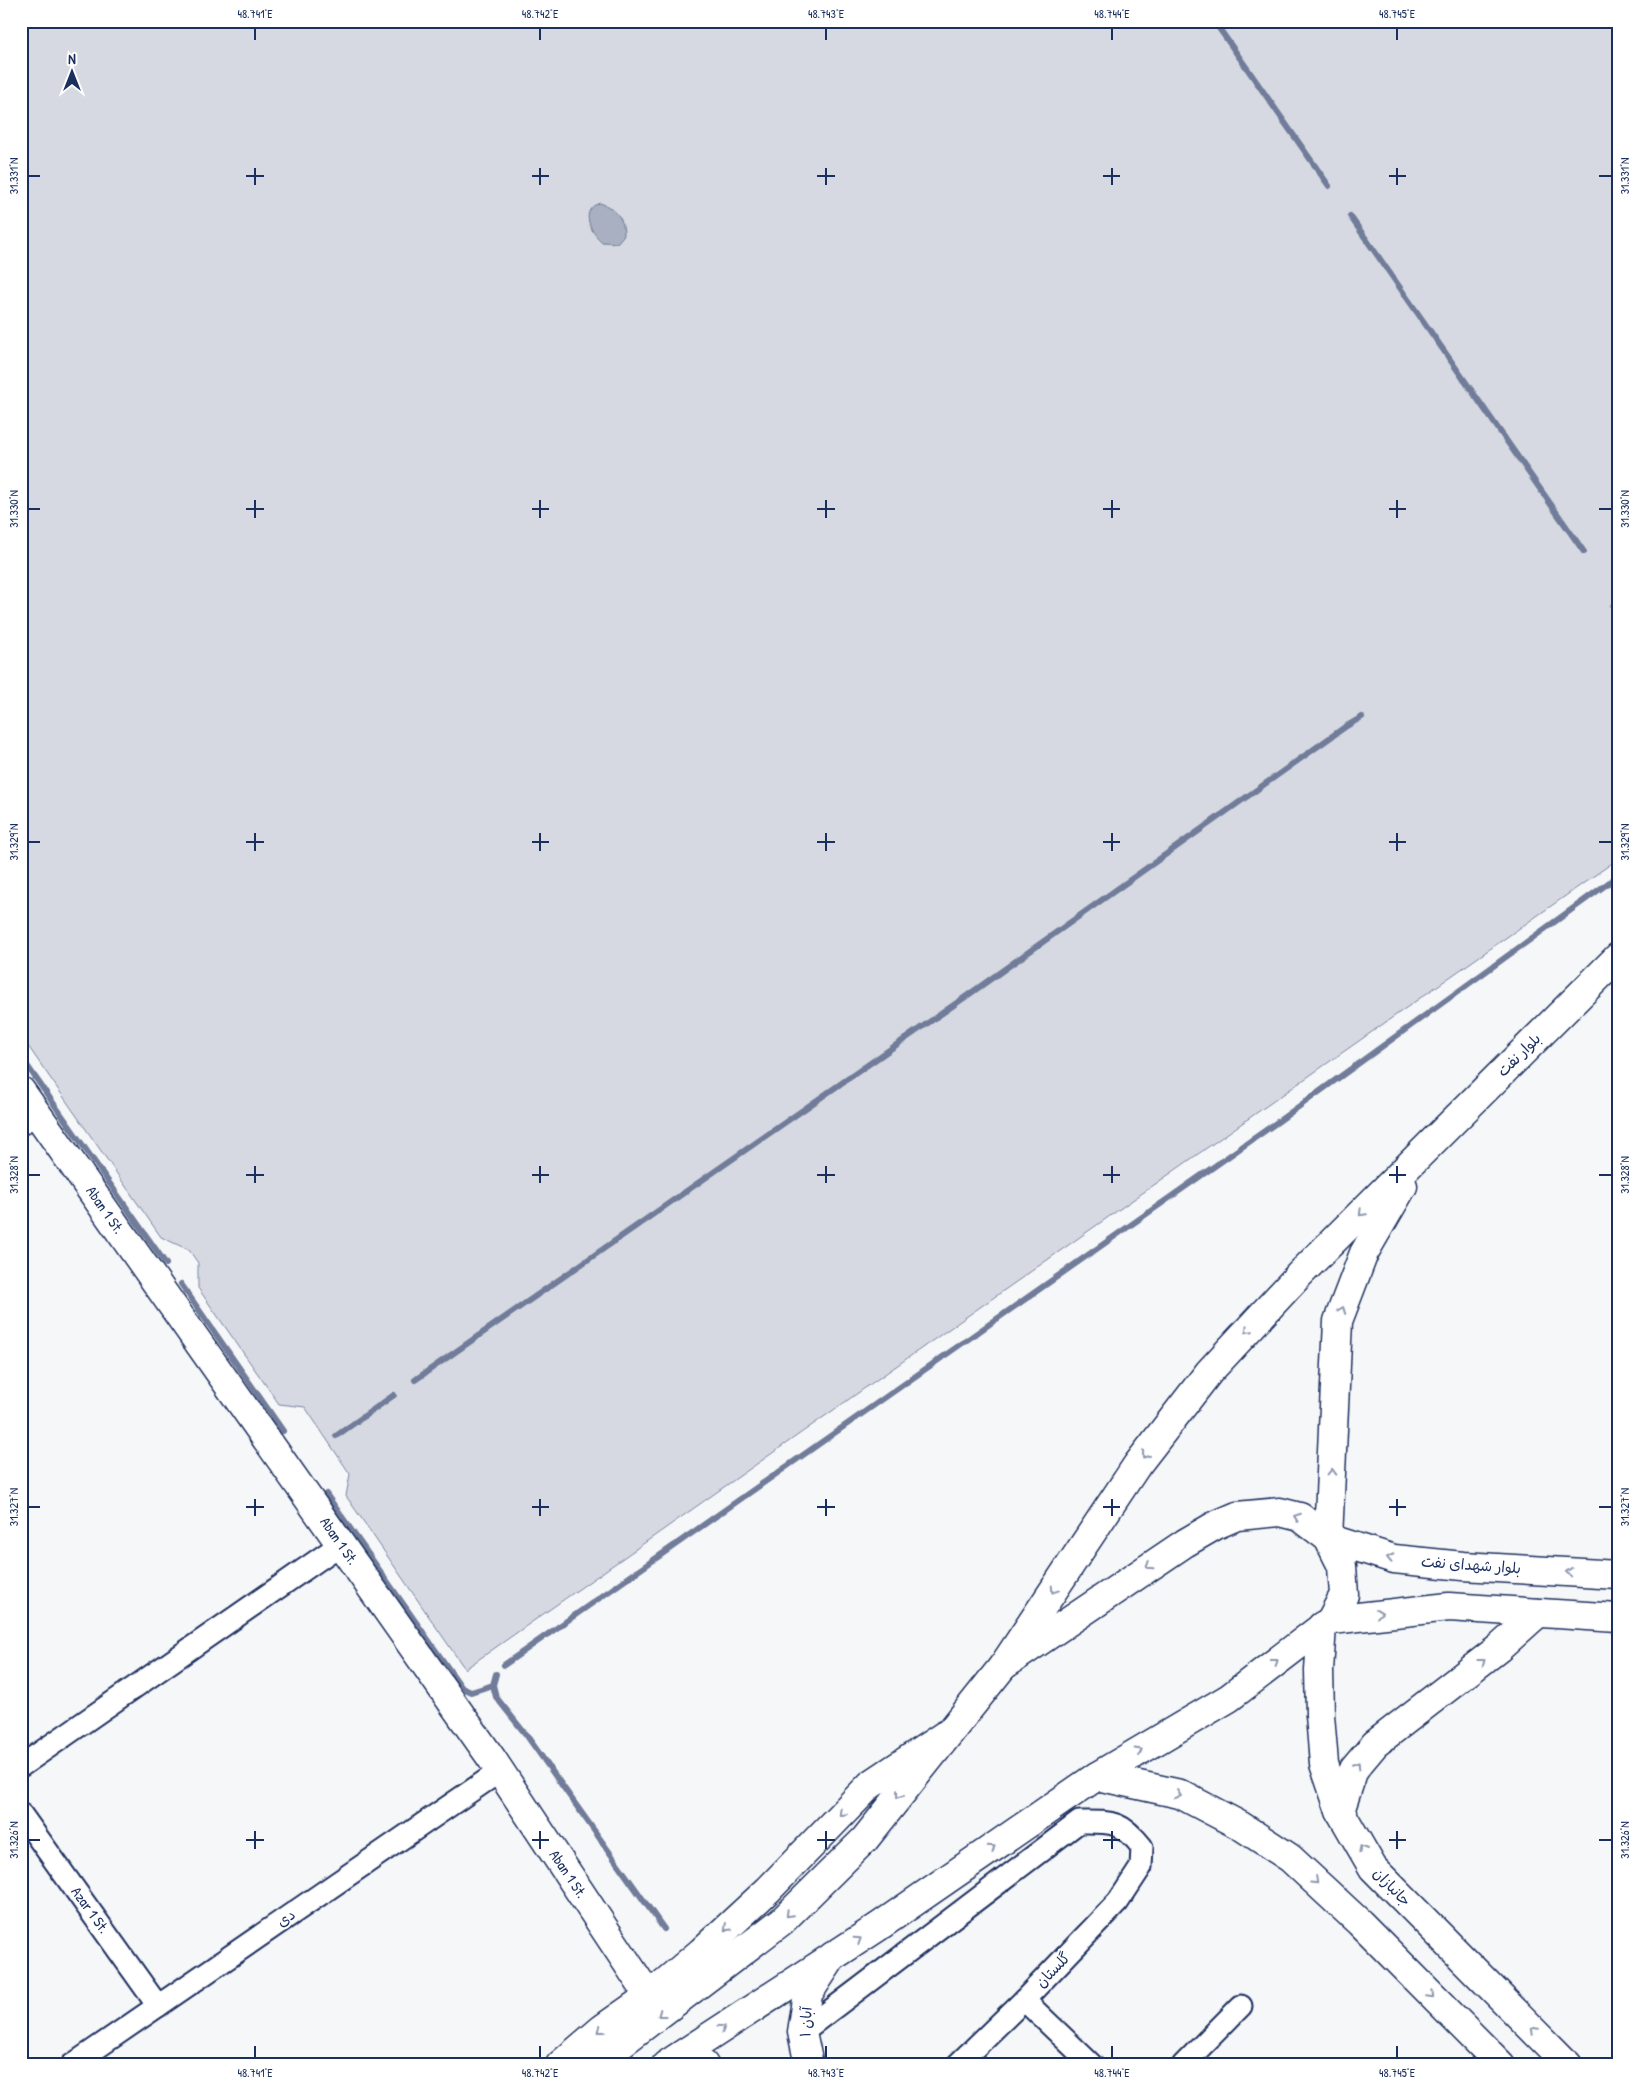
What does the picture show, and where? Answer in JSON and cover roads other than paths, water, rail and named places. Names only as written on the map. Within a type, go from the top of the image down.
[{"type":"street","name":"بلوار نفت","points":[[1422,1155],[1618,957]]},
{"type":"street","name":"Aban 1 St.","points":[[21,1091],[29,1119],[341,1544],[500,1771],[649,1996]]},
{"type":"street","points":[[1328,1538],[1338,1321],[1364,1253],[1422,1155]]},
{"type":"street","points":[[594,2065],[782,1921],[865,1839],[1003,1666],[1137,1466],[1209,1372],[1299,1275],[1422,1155]]},
{"type":"street","points":[[666,2065],[834,1956],[1097,1776],[1228,1698],[1327,1623],[1344,1595],[1342,1566],[1328,1538],[1300,1517],[1280,1512],[1237,1516],[1216,1525],[1185,1543],[1003,1666]]},
{"type":"street","name":"بلوار شهدای نفت","points":[[1328,1538],[1394,1559],[1463,1566],[1618,1575]]},
{"type":"street","points":[[21,1766],[341,1544]]},
{"type":"street","points":[[1327,1623],[1449,1607],[1618,1618]]},
{"type":"street","points":[[1340,1810],[1354,1769],[1375,1744],[1499,1648],[1538,1612]]},
{"type":"street","name":"جانبازان","points":[[1327,1623],[1319,1670],[1320,1715],[1324,1764],[1340,1810],[1373,1868],[1568,2065]]},
{"type":"street","points":[[560,2065],[602,2029],[649,1996],[701,1952],[768,1890],[870,1785],[950,1731]]},
{"type":"street","name":"دی","points":[[72,2065],[500,1771]]},
{"type":"street","points":[[1097,1776],[1180,1794],[1241,1826],[1290,1858],[1360,1923],[1501,2065]]},
{"type":"street","name":"Azar 1 St.","points":[[21,1814],[158,2006]]},
{"type":"street","name":"گلستان","points":[[802,2032],[861,1985],[1079,1822],[1108,1822],[1129,1830],[1142,1847],[1141,1867],[1118,1902],[1024,2000],[957,2065]]},
{"type":"street","name":"آبان ۱","points":[[809,2065],[802,2032],[808,1994],[834,1956]]},
{"type":"street","points":[[1024,2000],[1092,2065]]},
{"type":"street","points":[[1183,2065],[1241,2006]]},
{"type":"water","points":[[600,203],[614,211],[620,219],[624,235],[617,243],[602,242],[591,227],[588,215],[594,206]]},
{"type":"waterway","points":[[1214,21],[1329,186]]},
{"type":"waterway","points":[[1350,216],[1584,552]]},
{"type":"waterway","points":[[415,1380],[971,993],[1345,727],[1362,717]]},
{"type":"waterway","points":[[504,1665],[1276,1123],[1618,876]]},
{"type":"waterway","points":[[21,1057],[166,1264]]},
{"type":"waterway","points":[[181,1284],[283,1431]]},
{"type":"waterway","points":[[336,1436],[394,1395]]},
{"type":"waterway","points":[[326,1494],[462,1688],[471,1692],[493,1685]]},
{"type":"waterway","points":[[496,1674],[493,1685],[496,1697],[527,1736],[664,1929]]}]
